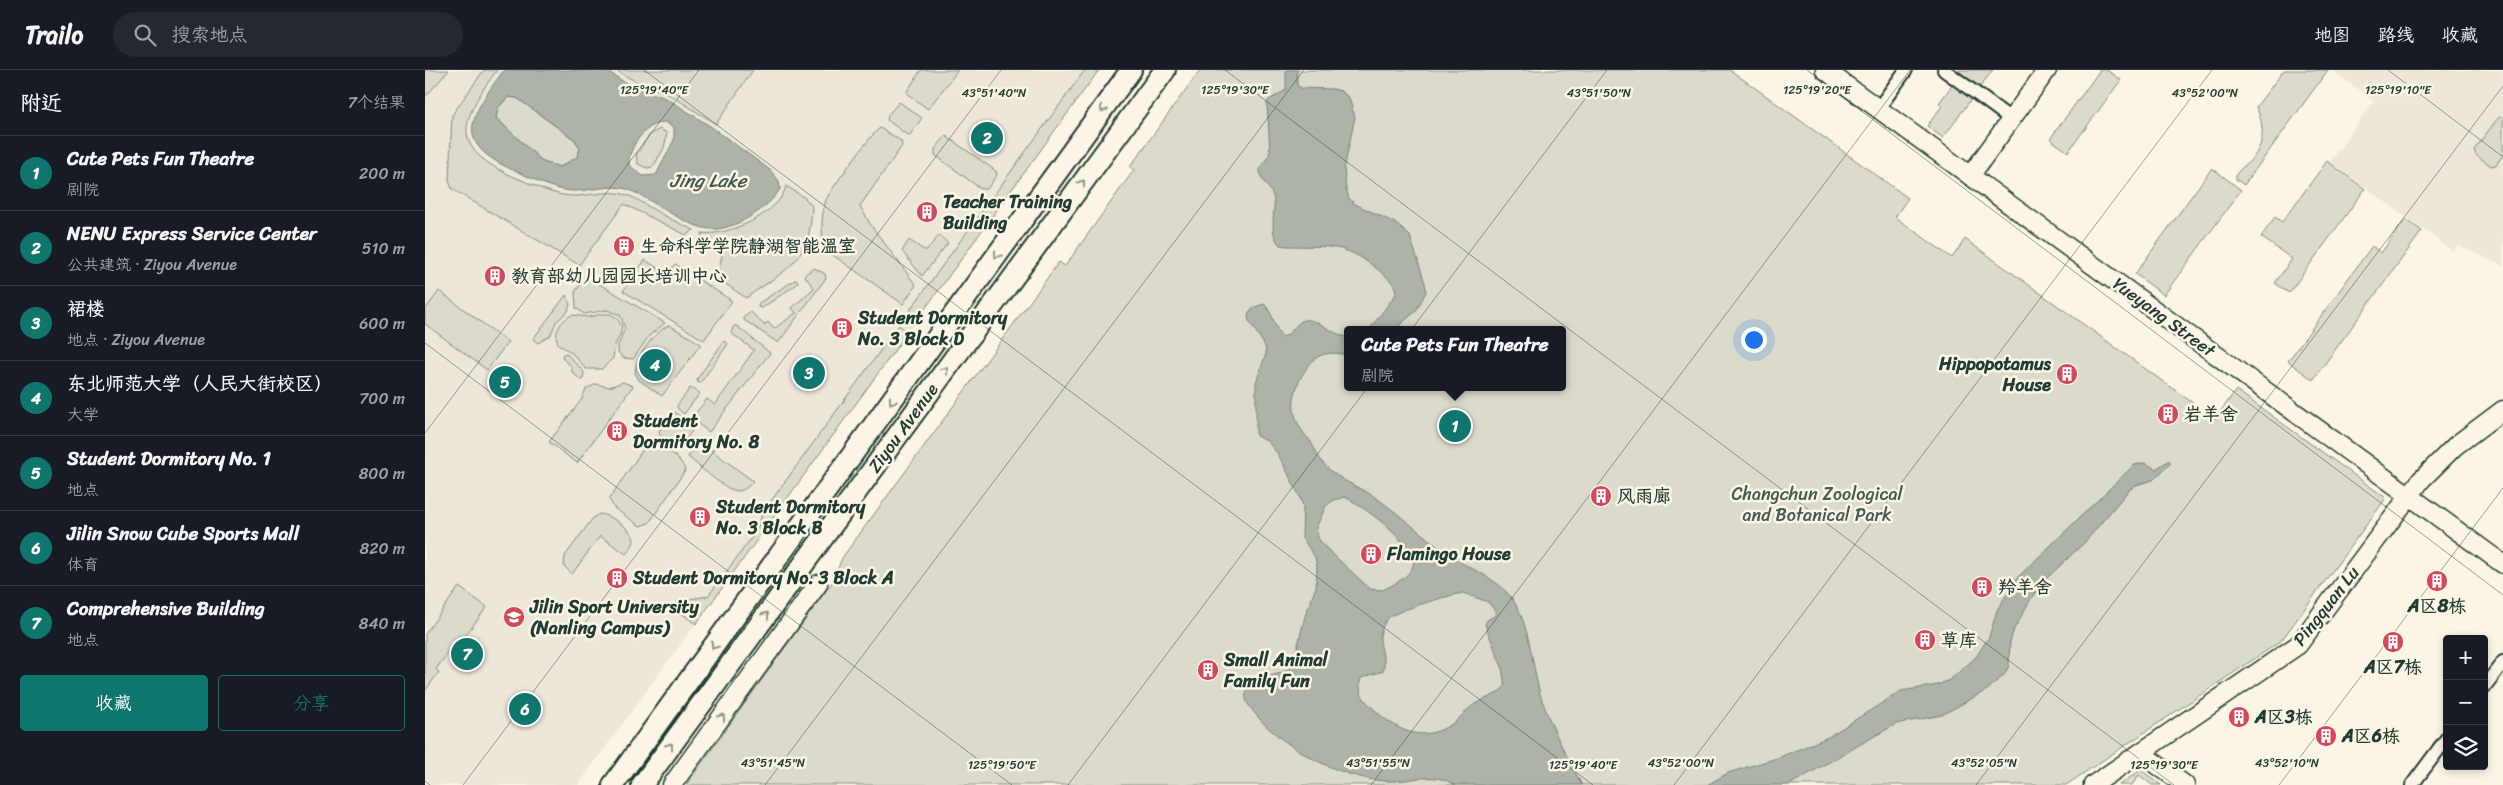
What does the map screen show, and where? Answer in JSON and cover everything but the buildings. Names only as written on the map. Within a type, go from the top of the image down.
[{"type":"main road","name":"Ziyou Avenue","points":[[613,785],[1131,70]]},
{"type":"main road","name":"Ziyou Avenue","points":[[641,785],[1165,70]]},
{"type":"street","name":"Yueyang Street","points":[[1825,70],[2503,564]]},
{"type":"street","points":[[1878,109],[1906,70]]},
{"type":"street","points":[[1944,70],[2011,119]]},
{"type":"street","points":[[1970,176],[2047,70]]},
{"type":"street","name":"Pingquan Lu","points":[[2093,785],[2298,645],[2421,480],[2455,446],[2503,410]]},
{"type":"street","points":[[672,785],[818,584]]},
{"type":"street","points":[[2488,682],[2503,662]]},
{"type":"street","points":[[2412,785],[2443,743]]},
{"type":"street","points":[[2141,753],[2185,785]]},
{"type":"shaded area","points":[[425,70],[1099,70],[578,785],[425,785]]},
{"type":"shaded area","points":[[2332,70],[2503,70],[2503,266],[2458,245],[2453,251],[2330,162],[2374,101]]},
{"type":"green space","points":[[425,70],[449,70],[425,97]]},
{"type":"green space","points":[[484,70],[497,70],[474,106],[468,121],[467,134],[471,146],[481,157],[497,168],[519,179],[566,196],[611,193],[627,195],[694,230],[686,235],[624,204],[579,265],[452,189],[449,180],[452,115]]},
{"type":"green space","points":[[615,70],[753,70],[716,124],[670,95],[637,82]]},
{"type":"green space","points":[[921,70],[958,70],[928,109],[906,93]]},
{"type":"green space","points":[[1085,70],[1099,70],[919,317],[910,310]]},
{"type":"green space","name":"Changchun Zoological and Botanical Park","points":[[1200,70],[1730,70],[1908,198],[1895,217],[1952,258],[1965,239],[2215,419],[2236,390],[2386,498],[2281,641],[2066,785],[686,785],[833,581],[842,558],[1059,262],[1065,266],[1134,170],[1130,167]]},
{"type":"green space","points":[[1957,70],[1993,70],[1980,87]]},
{"type":"green space","points":[[2100,70],[2107,70],[2121,80],[2068,152],[2050,139]]},
{"type":"green space","points":[[2284,70],[2328,70],[2244,185],[2236,179],[2236,175],[2255,155],[2261,142],[2261,121],[2256,107]]},
{"type":"green space","points":[[1953,84],[1972,98],[1943,138],[1927,126],[1942,106],[1939,103]]},
{"type":"green space","points":[[508,97],[517,98],[575,140],[580,149],[577,157],[560,167],[543,162],[496,118],[498,108]]},
{"type":"green space","points":[[899,102],[922,118],[910,135],[887,120],[888,115]]},
{"type":"green space","points":[[2503,117],[2503,155],[2496,165],[2491,166],[2476,155],[2474,150],[2498,118]]},
{"type":"green space","points":[[880,128],[901,141],[902,146],[860,206],[870,224],[916,285],[903,304],[827,251],[822,233],[822,219],[826,200],[868,140]]},
{"type":"green space","points":[[660,129],[667,133],[664,148],[653,167],[647,168],[638,164],[636,155],[650,134]]},
{"type":"green space","points":[[946,136],[996,171],[997,175],[987,189],[981,189],[935,155],[935,149]]},
{"type":"green space","points":[[2327,161],[2365,189],[2289,293],[2275,283],[2292,259],[2261,237],[2275,217],[2282,222]]},
{"type":"green space","points":[[2212,168],[2241,190],[2164,295],[2135,274]]},
{"type":"green space","points":[[786,186],[805,198],[812,206],[807,240],[794,262],[785,271],[746,298],[720,280],[718,277],[722,254],[701,241],[702,233],[725,231],[752,221],[774,205],[782,196]]},
{"type":"green space","points":[[2406,219],[2422,231],[2313,380],[2288,361],[2372,246],[2381,253]]},
{"type":"green space","points":[[939,235],[948,243],[922,276],[902,251],[909,240],[927,250]]},
{"type":"green space","points":[[645,260],[667,274],[675,264],[732,301],[704,340],[623,291]]},
{"type":"green space","points":[[814,268],[825,274],[826,278],[778,343],[744,320],[744,317],[751,312],[764,325],[768,322],[774,329],[796,313],[792,308],[814,288],[804,275]]},
{"type":"green space","points":[[586,276],[665,323],[649,336],[633,359],[623,358],[618,352],[618,345],[625,328],[620,315],[607,310],[584,314],[576,308],[575,292]]},
{"type":"green space","points":[[795,280],[798,281],[797,284],[762,308],[758,307],[759,303]]},
{"type":"green space","points":[[439,291],[508,342],[487,370],[425,324],[425,310]]},
{"type":"green space","points":[[566,295],[570,304],[568,311],[556,322],[550,336],[538,343],[533,339]]},
{"type":"green space","points":[[611,314],[617,318],[622,326],[615,345],[613,358],[602,369],[586,369],[572,353],[559,345],[557,332],[564,320],[572,315],[588,317]]},
{"type":"green space","points":[[669,325],[701,344],[662,396],[639,380],[635,373],[642,352],[657,334]]},
{"type":"green space","points":[[899,325],[908,332],[696,624],[673,607],[678,601],[708,596],[756,532],[763,512]]},
{"type":"green space","points":[[734,326],[737,326],[770,353],[709,432],[691,419],[707,399],[715,405],[754,350],[731,333]]},
{"type":"green space","points":[[724,341],[728,344],[701,382],[698,383],[697,379]]},
{"type":"green space","points":[[566,353],[584,372],[583,379],[581,380],[572,372],[572,367],[563,359],[562,355]]},
{"type":"green space","points":[[623,382],[633,386],[577,463],[549,442],[582,399],[586,389],[596,384],[609,387]]},
{"type":"green space","points":[[690,388],[700,393],[684,414],[677,406]]},
{"type":"green space","points":[[674,412],[681,417],[676,424],[683,429],[689,422],[695,427],[678,450],[662,438],[659,433],[661,427]]},
{"type":"green space","points":[[699,441],[753,481],[740,491],[732,490],[719,482],[688,457]]},
{"type":"green space","points":[[651,444],[672,453],[681,462],[685,471],[649,523],[640,526],[614,508],[609,499],[644,448]]},
{"type":"green space","points":[[599,514],[620,523],[630,531],[634,540],[633,544],[626,554],[600,536],[572,574],[564,566],[565,556],[593,518]]},
{"type":"green space","points":[[459,587],[487,607],[459,644],[456,642],[436,669],[439,672],[425,691],[425,634]]},
{"type":"green space","points":[[2141,770],[2161,785],[2152,785],[2139,775],[2132,785],[2119,785]]},
{"type":"water","name":"Jing Lake","points":[[504,70],[606,70],[624,82],[668,99],[713,128],[770,170],[779,181],[780,189],[761,209],[734,225],[717,229],[706,229],[683,220],[627,189],[607,187],[567,191],[553,187],[498,163],[484,152],[475,141],[473,130],[475,117],[481,103]],"holes":[[[508,97],[517,98],[575,140],[580,149],[577,157],[560,167],[543,162],[496,118],[498,108]],[[665,122],[674,127],[674,140],[656,175],[643,176],[629,165],[631,151],[645,131],[651,126]]]},
{"type":"water","points":[[1286,70],[1297,70],[1297,85],[1301,88],[1333,89],[1341,91],[1349,98],[1355,117],[1344,169],[1349,198],[1355,204],[1395,223],[1410,236],[1425,283],[1426,292],[1416,311],[1399,326],[1372,326],[1396,294],[1392,282],[1369,263],[1358,256],[1337,248],[1286,246],[1280,245],[1276,240],[1273,228],[1273,196],[1260,171],[1270,151],[1267,103],[1286,90]]},
{"type":"water","points":[[1264,304],[1283,337],[1304,320],[1314,321],[1344,336],[1344,355],[1333,353],[1317,357],[1304,372],[1297,387],[1294,402],[1294,410],[1299,424],[1322,461],[1331,471],[1379,500],[1447,553],[1498,584],[1510,596],[1523,620],[1543,703],[1561,745],[1582,785],[1455,785],[1438,778],[1393,781],[1367,779],[1332,768],[1298,750],[1269,728],[1249,706],[1246,694],[1254,682],[1283,672],[1293,665],[1305,616],[1316,587],[1317,567],[1315,557],[1302,538],[1303,506],[1300,497],[1278,454],[1267,441],[1256,436],[1256,382],[1266,354],[1265,346],[1248,319],[1249,312],[1255,307]],"holes":[[[1345,497],[1393,532],[1414,560],[1413,566],[1407,575],[1383,590],[1370,589],[1325,547],[1318,538],[1316,528],[1326,506],[1334,500]],[[1463,593],[1488,602],[1496,612],[1496,615],[1487,620],[1485,625],[1502,667],[1505,686],[1502,689],[1472,706],[1455,722],[1444,729],[1423,734],[1404,730],[1395,725],[1385,719],[1365,700],[1360,688],[1361,678],[1383,671],[1384,662],[1380,634],[1388,618],[1402,611]]]},
{"type":"water","points":[[2169,460],[2171,463],[2153,480],[2136,485],[2128,491],[2085,542],[2046,579],[2032,597],[2014,629],[2010,642],[2009,666],[2004,675],[1987,690],[1942,715],[1896,724],[1789,785],[1707,785],[1728,773],[1780,757],[1828,737],[1901,691],[1938,685],[1951,679],[1976,657],[1989,637],[1997,610],[2018,577],[2134,465],[2145,463],[2156,469]]},
{"type":"place","name":"NENU Express Service Center","points":[[987,138]]},
{"type":"place","name":"Teacher Training Building","points":[[927,212]]},
{"type":"place","name":"生命科学学院静湖智能温室","points":[[624,246]]},
{"type":"place","name":"教育部幼儿园园长培训中心","points":[[495,276]]},
{"type":"place","name":"Student Dormitory No. 3 Block D","points":[[842,328]]},
{"type":"place","name":"东北师范大学（人民大街校区）","points":[[655,365]]},
{"type":"place","name":"裙楼","points":[[809,373]]},
{"type":"place","name":"Hippopotamus House","points":[[2067,374]]},
{"type":"place","name":"Student Dormitory No. 1","points":[[505,382]]},
{"type":"place","name":"岩羊舍","points":[[2168,414]]},
{"type":"place","name":"Cute Pets Fun Theatre","points":[[1455,426]]},
{"type":"place","name":"Student Dormitory No. 8","points":[[617,431]]},
{"type":"place","name":"风雨廊","points":[[1601,496]]},
{"type":"place","name":"Student Dormitory No. 3 Block B","points":[[700,517]]},
{"type":"place","name":"Flamingo House","points":[[1371,554]]},
{"type":"place","name":"Student Dormitory No. 3 Block A","points":[[617,578]]},
{"type":"place","name":"A区8栋","points":[[2437,581]]},
{"type":"place","name":"羚羊舍","points":[[1982,587]]},
{"type":"place","name":"Jilin Sport University (Nanling Campus)","points":[[514,617]]},
{"type":"place","name":"草库","points":[[1925,640]]},
{"type":"place","name":"A区7栋","points":[[2393,642]]},
{"type":"place","name":"Comprehensive Building","points":[[467,654]]},
{"type":"place","name":"Small Animal Family Fun","points":[[1208,670]]},
{"type":"place","name":"Jilin Snow Cube Sports Mall","points":[[525,709]]},
{"type":"place","name":"A区3栋","points":[[2239,717]]},
{"type":"place","name":"A区6栋","points":[[2326,736]]}]
